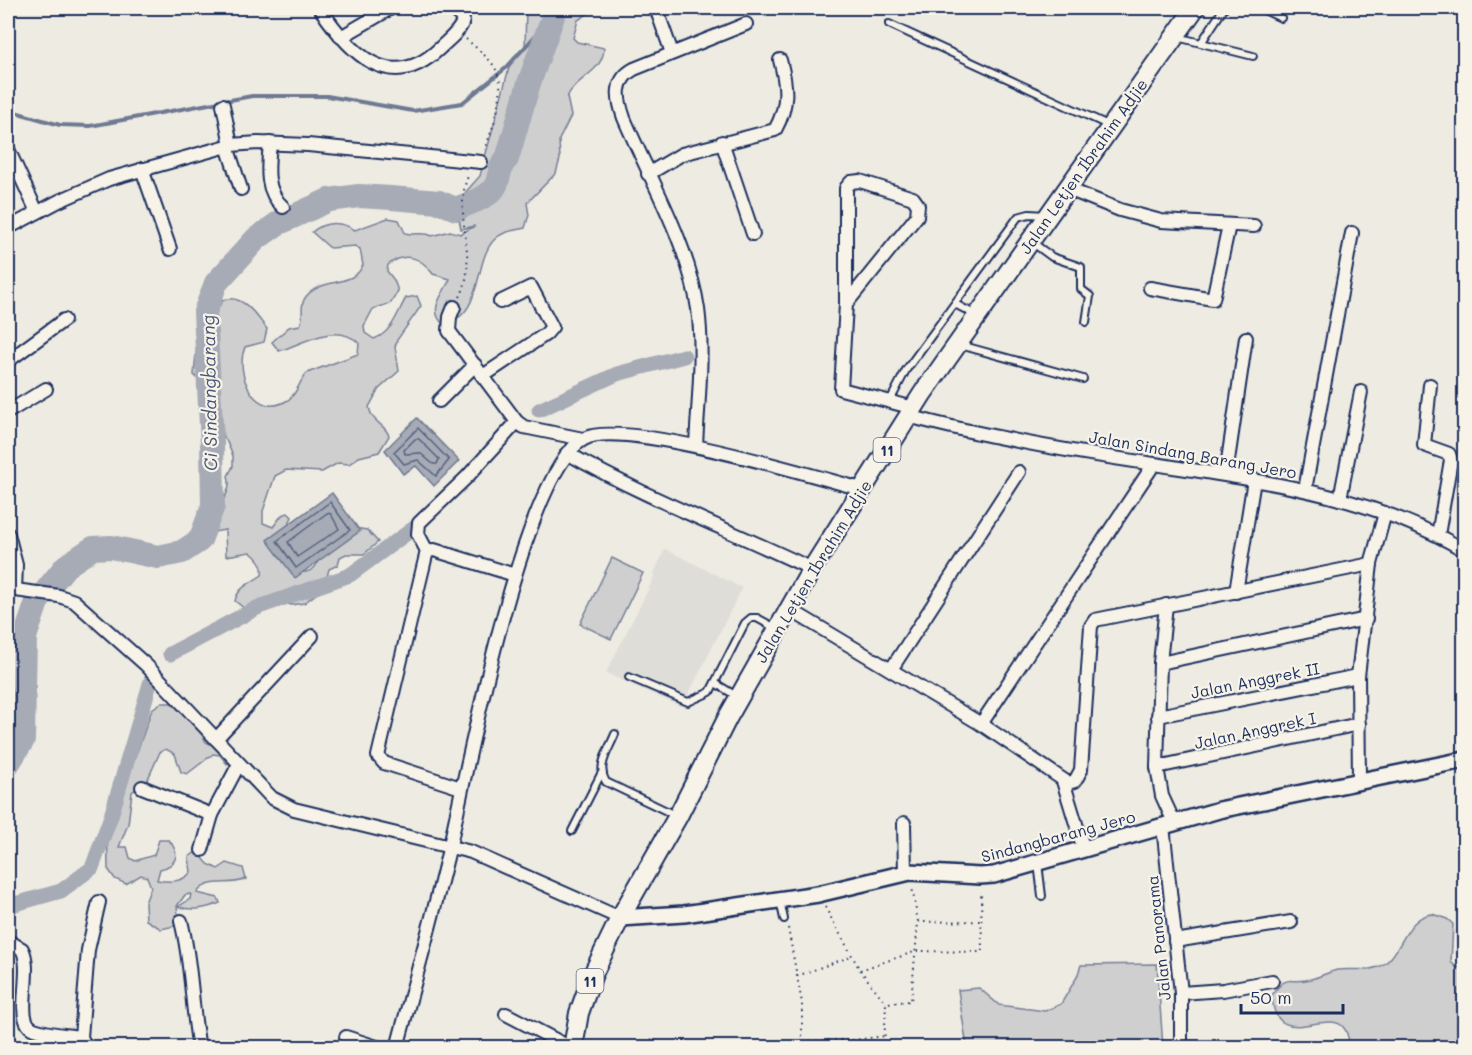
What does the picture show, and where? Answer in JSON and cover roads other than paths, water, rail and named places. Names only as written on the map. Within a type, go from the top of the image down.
[{"type":"main road","name":"Jalan Letjen Ibrahim Adjie","points":[[572,1047],[579,1013],[593,974],[620,918],[678,816],[739,697],[812,569],[911,412],[1195,8]]},
{"type":"street","points":[[320,8],[341,38],[368,60],[384,67],[407,69],[429,58],[457,32],[463,20],[454,8]]},
{"type":"street","points":[[341,38],[391,8]]},
{"type":"street","points":[[656,8],[672,53]]},
{"type":"street","points":[[696,446],[701,354],[698,307],[688,267],[624,118],[618,101],[618,89],[627,73],[746,24]]},
{"type":"street","points":[[648,174],[682,154],[775,130],[786,104],[780,60]]},
{"type":"street","points":[[223,105],[229,146],[241,189]]},
{"type":"street","points":[[722,142],[753,234]]},
{"type":"street","points":[[270,143],[267,175],[275,199],[283,207]]},
{"type":"street","points":[[8,228],[109,179],[229,146],[270,143],[481,162]]},
{"type":"street","points":[[8,150],[37,212]]},
{"type":"street","points":[[142,169],[170,249]]},
{"type":"street","points":[[860,182],[910,196],[918,205],[917,216],[846,304],[844,218],[848,184],[860,182]]},
{"type":"street","points":[[1068,189],[1148,218],[1254,226]]},
{"type":"street","points":[[1150,288],[1213,299],[1229,225]]},
{"type":"street","points":[[1305,490],[1352,233]]},
{"type":"street","points":[[483,376],[546,334],[552,327],[531,287],[525,287],[500,302]]},
{"type":"street","name":"Jalan Sindang Barang Jero","points":[[846,304],[842,389],[890,402],[948,427],[1154,464],[1226,474],[1340,499],[1385,513],[1438,535],[1464,550]]},
{"type":"street","points":[[454,307],[450,317],[449,331],[517,422],[524,426],[583,439]]},
{"type":"street","points":[[8,361],[64,320]]},
{"type":"street","points":[[1226,474],[1246,338]]},
{"type":"street","points":[[439,401],[475,365]]},
{"type":"street","points":[[1430,385],[1424,445],[1449,454],[1452,460],[1438,535]]},
{"type":"street","points":[[8,412],[46,388]]},
{"type":"street","points":[[1340,499],[1361,392]]},
{"type":"street","points":[[461,788],[384,763],[378,756],[427,551],[418,534],[419,523],[467,477],[517,422]]},
{"type":"street","points":[[397,1047],[450,846],[461,788],[515,575],[548,483],[567,453],[583,439],[598,435],[628,436],[696,446],[861,489]]},
{"type":"street","points":[[567,453],[642,494],[686,511],[812,569]]},
{"type":"street","points":[[981,724],[1154,464]]},
{"type":"street","points":[[892,668],[1019,472]]},
{"type":"street","points":[[1236,592],[1254,480]]},
{"type":"street","points":[[1359,780],[1358,676],[1371,564],[1385,513]]},
{"type":"street","points":[[8,534],[16,565],[16,590],[59,596],[75,601],[146,665],[272,798],[294,809],[471,852],[620,918]]},
{"type":"street","points":[[427,551],[434,550],[515,575]]},
{"type":"street","points":[[789,609],[892,668],[981,724],[1063,781],[1075,781],[1081,770],[1093,622],[1105,617],[1371,564]]},
{"type":"street","points":[[1166,606],[1160,663],[1157,767],[1168,824]]},
{"type":"street","points":[[1160,663],[1366,619]]},
{"type":"street","points":[[216,739],[312,636]]},
{"type":"street","name":"Jalan Anggrek II","points":[[1158,716],[1358,676]]},
{"type":"street","name":"Jalan Anggrek I","points":[[1157,767],[1359,724]]},
{"type":"street","name":"Sindangbarang Jero","points":[[620,918],[684,914],[818,894],[907,873],[980,876],[1038,863],[1219,810],[1347,786],[1359,780],[1464,760]]},
{"type":"street","points":[[202,850],[212,815],[239,764]]},
{"type":"street","points":[[1063,781],[1084,850]]},
{"type":"street","points":[[142,787],[212,815]]},
{"type":"street","points":[[904,823],[907,873]]},
{"type":"street","name":"Jalan Panorama","points":[[1168,824],[1175,941],[1181,993],[1181,1047]]},
{"type":"street","points":[[8,941],[22,948],[27,961],[23,1010],[26,1022],[32,1029],[83,1042],[88,950],[99,902]]},
{"type":"street","points":[[181,921],[189,959],[192,1004],[199,1047]]},
{"type":"street","points":[[1175,941],[1291,921]]},
{"type":"street","points":[[1181,993],[1223,990],[1272,981]]},
{"type":"street","points":[[506,1014],[572,1047]]},
{"type":"street","points":[[346,1037],[380,1047]]},
{"type":"lane","points":[[1201,43],[1224,8]]},
{"type":"lane","points":[[1260,8],[1281,18]]},
{"type":"lane","points":[[889,24],[1110,127]]},
{"type":"lane","points":[[1174,36],[1253,56]]},
{"type":"lane","points":[[890,402],[901,377],[1020,215],[1049,215]]},
{"type":"lane","points":[[1030,241],[1052,257],[1082,267],[1081,289],[1090,296],[1086,322]]},
{"type":"lane","points":[[955,304],[979,316]]},
{"type":"lane","points":[[959,345],[1083,379]]},
{"type":"lane","points":[[628,677],[686,702],[710,692],[745,623],[751,618],[758,618],[777,630]]},
{"type":"lane","points":[[715,683],[739,697]]},
{"type":"lane","points":[[572,831],[601,774],[602,764],[615,734]]},
{"type":"lane","points":[[601,774],[606,782],[616,789],[678,816]]},
{"type":"lane","points":[[1038,863],[1042,896]]},
{"type":"lane","points":[[781,899],[784,919]]},
{"type":"water","points":[[417,418],[459,461],[434,486],[416,466],[403,474],[385,450]]},
{"type":"water","points":[[332,493],[360,531],[295,578],[267,540]]},
{"type":"waterway","name":"Ci Sindangbarang","points":[[8,764],[23,740],[25,637],[37,602],[66,566],[93,548],[111,547],[158,557],[182,552],[200,540],[213,506],[205,312],[216,283],[256,239],[277,224],[329,200],[359,196],[391,198],[439,202],[456,209],[479,200],[493,190],[501,167],[507,159],[529,83],[556,8]]},
{"type":"waterway","points":[[8,110],[60,125],[90,126],[252,96],[327,96],[413,111],[462,103],[506,68],[554,15]]},
{"type":"waterway","points":[[539,410],[617,374],[684,356]]},
{"type":"waterway","points":[[170,654],[259,607],[350,575],[414,528]]},
{"type":"waterway","points":[[8,906],[61,891],[92,868],[111,816],[152,677]]}]
